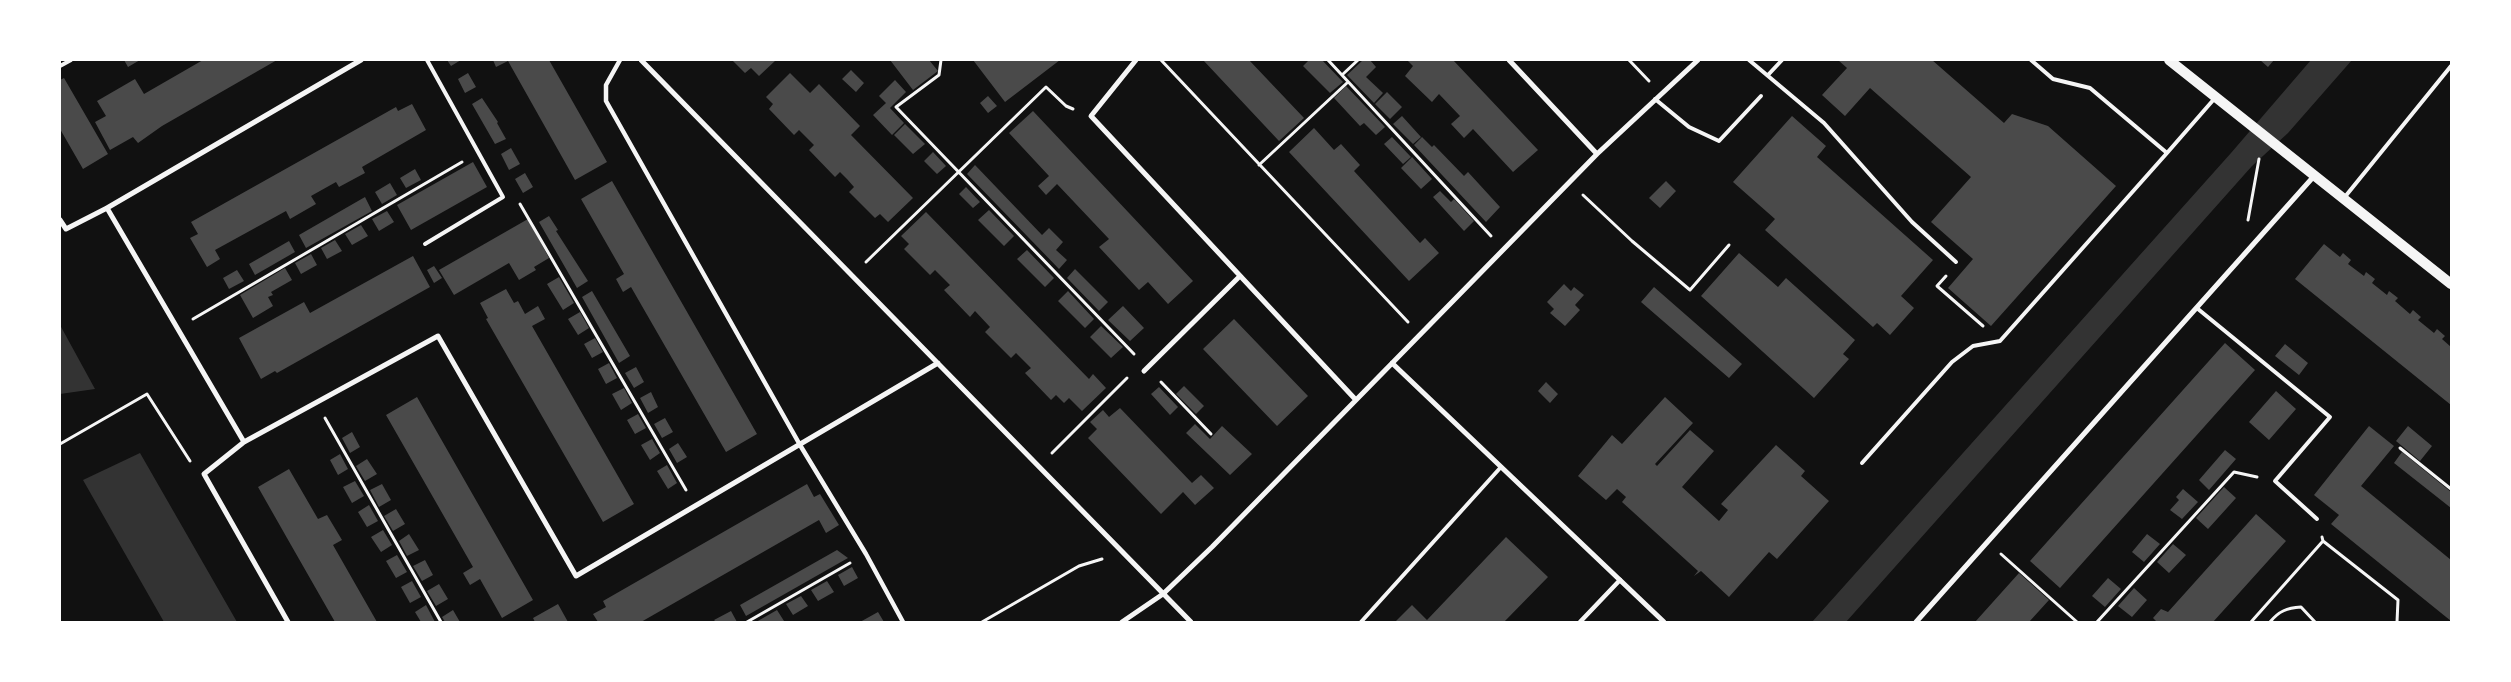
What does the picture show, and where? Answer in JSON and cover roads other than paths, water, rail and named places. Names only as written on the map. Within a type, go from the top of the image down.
[{"type":"main road","points":[[2169,60],[2451,284]]},
{"type":"street","points":[[60,220],[66,230],[361,60]]},
{"type":"street","points":[[620,60],[606,85],[606,101],[800,445],[866,554],[903,622]]},
{"type":"street","points":[[641,60],[853,274],[1121,553],[1191,622]]},
{"type":"street","points":[[1136,60],[1091,116],[1355,399]]},
{"type":"street","points":[[1509,60],[1597,154]]},
{"type":"street","points":[[1122,622],[1163,594],[1597,154],[1698,60]]},
{"type":"street","points":[[1916,622],[2316,175]]},
{"type":"street","points":[[107,208],[244,442]]},
{"type":"street","points":[[1145,369],[1240,277]]},
{"type":"street","points":[[288,622],[204,474],[244,442],[438,336],[576,576],[938,364]]},
{"type":"street","points":[[1392,363],[1664,622]]},
{"type":"street","points":[[1580,622],[1620,580]]},
{"type":"lane","points":[[60,66],[71,60]]},
{"type":"lane","points":[[425,244],[503,197],[426,60]]},
{"type":"lane","points":[[1749,60],[1824,123],[1912,222],[1956,262]]},
{"type":"lane","points":[[1768,76],[1782,60]]},
{"type":"lane","points":[[2032,60],[2054,79],[2090,88],[2167,153]]},
{"type":"lane","points":[[2344,198],[2451,66]]},
{"type":"lane","points":[[1655,99],[1689,126],[1719,141],[1761,96]]},
{"type":"lane","points":[[1862,463],[1952,362],[1973,346],[2000,341],[2215,98]]},
{"type":"lane","points":[[2198,309],[2330,417],[2275,481],[2318,519]]},
{"type":"lane","points":[[1361,622],[1502,467]]}]
